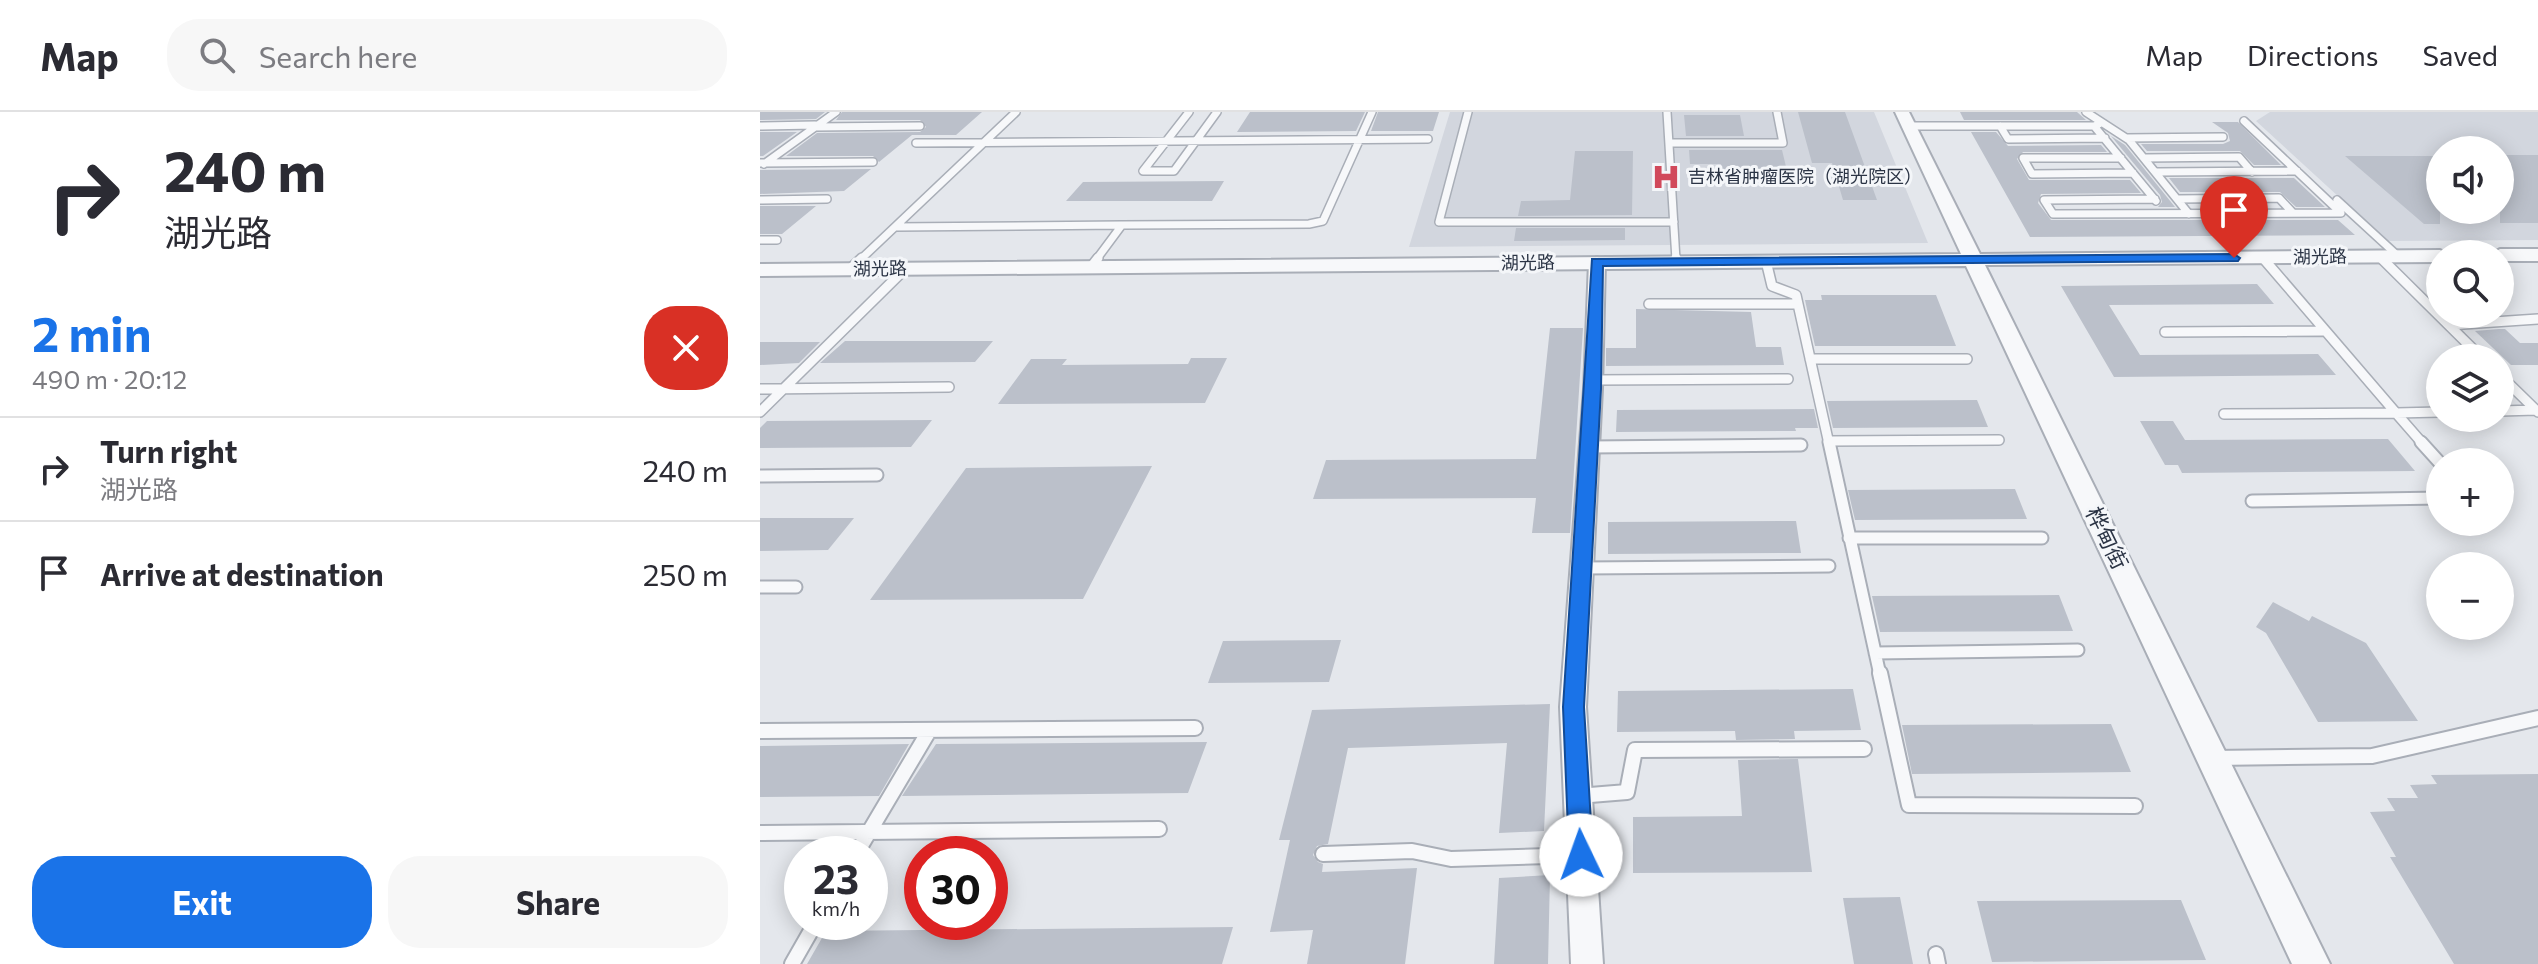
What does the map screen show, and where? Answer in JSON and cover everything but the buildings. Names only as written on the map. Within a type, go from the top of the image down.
[{"type":"street","name":"桦甸街","points":[[1906,119],[2311,964]]},
{"type":"street","points":[[2514,255],[2538,255]]},
{"type":"street","name":"湖光路","points":[[760,270],[2426,256]]},
{"type":"street","points":[[1587,964],[1573,707],[1594,380],[1597,262]]},
{"type":"lane","points":[[762,164],[836,112]]},
{"type":"lane","points":[[850,269],[1016,112]]},
{"type":"lane","points":[[1189,112],[1143,171],[1174,171],[1217,112]]},
{"type":"lane","points":[[895,227],[1309,224],[1323,221],[1372,112]]},
{"type":"lane","points":[[1468,112],[1439,222],[1674,222]]},
{"type":"lane","points":[[1667,112],[1676,261]]},
{"type":"lane","points":[[1669,143],[1783,143],[1777,112]]},
{"type":"lane","points":[[2086,112],[2167,214]]},
{"type":"lane","points":[[2155,199],[2044,200],[2053,214],[2341,213],[2244,116]]},
{"type":"lane","points":[[2244,116],[2388,256],[2426,299]]},
{"type":"lane","points":[[1906,119],[2000,126],[2098,124],[2126,138],[2189,214]]},
{"type":"lane","points":[[760,126],[920,126]]},
{"type":"lane","points":[[2000,126],[2008,139],[2105,138]]},
{"type":"lane","points":[[2126,138],[2223,137]]},
{"type":"lane","points":[[916,143],[1428,139]]},
{"type":"lane","points":[[2145,158],[2239,157],[2252,172]]},
{"type":"lane","points":[[2121,158],[2023,158],[2032,174],[2133,173]]},
{"type":"lane","points":[[762,164],[873,162]]},
{"type":"lane","points":[[2157,172],[2297,171]]},
{"type":"lane","points":[[2177,199],[2279,198],[2293,213]]},
{"type":"lane","points":[[760,200],[827,199]]},
{"type":"lane","points":[[1091,267],[1122,225]]},
{"type":"lane","points":[[760,240],[777,240]]},
{"type":"lane","points":[[2263,258],[2427,448]]},
{"type":"lane","points":[[1766,261],[1772,286],[1796,295],[1909,805],[2135,806]]},
{"type":"lane","points":[[760,412],[905,269]]},
{"type":"lane","points":[[1649,304],[1798,304]]},
{"type":"lane","points":[[2514,321],[2538,319]]},
{"type":"lane","points":[[2452,328],[2468,344]]},
{"type":"lane","points":[[2165,332],[2323,331]]},
{"type":"lane","points":[[1810,359],[1967,359]]},
{"type":"lane","points":[[1594,380],[1788,379]]},
{"type":"lane","points":[[760,389],[949,387]]},
{"type":"lane","points":[[2514,389],[2537,411]]},
{"type":"lane","points":[[2514,411],[2537,411]]},
{"type":"lane","points":[[2224,414],[2426,412]]},
{"type":"lane","points":[[1828,441],[1999,440]]},
{"type":"lane","points":[[1590,447],[1801,445]]},
{"type":"lane","points":[[760,476],[877,475]]},
{"type":"lane","points":[[2252,501],[2426,498]]},
{"type":"lane","points":[[1849,538],[2042,538]]},
{"type":"lane","points":[[1583,568],[1829,566]]},
{"type":"lane","points":[[760,587],[796,587]]},
{"type":"lane","points":[[1875,653],[2078,650]]},
{"type":"lane","points":[[2213,758],[2372,756],[2538,718]]},
{"type":"lane","points":[[760,731],[1195,728]]},
{"type":"lane","points":[[866,836],[929,731]]},
{"type":"lane","points":[[1578,796],[1627,792],[1635,750],[1864,749]]},
{"type":"lane","points":[[760,833],[1159,829]]},
{"type":"lane","points":[[1323,854],[1412,851],[1451,859],[1581,855]]},
{"type":"lane","points":[[792,964],[806,940]]},
{"type":"shaded area","name":"吉林省肿瘤医院（湖光院区）","points":[[1450,112],[1874,112],[1928,243],[1409,247]]},
{"type":"shaded area","points":[[2270,112],[2538,112],[2538,240],[2387,241],[2256,121]]},
{"type":"place","name":"吉林省肿瘤医院（湖光院区）","points":[[1666,177]]},
{"type":"route","points":[[1581,855],[1573,707],[1593,389],[1597,262],[2234,258]]}]
